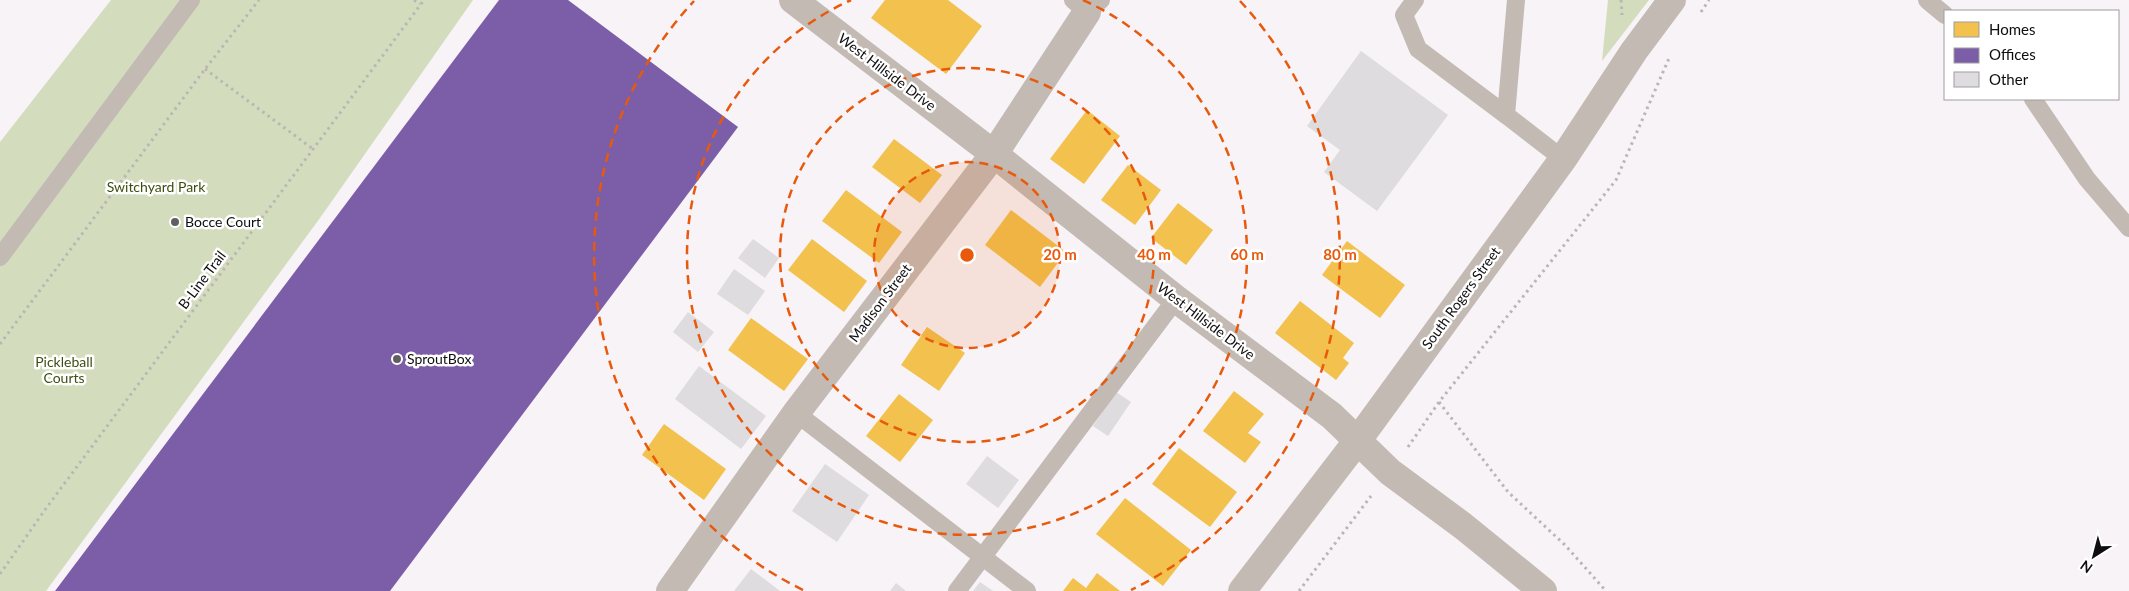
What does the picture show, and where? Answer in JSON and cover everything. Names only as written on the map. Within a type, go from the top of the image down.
[{"type":"street","name":"West Hillside Drive","points":[[793,0],[994,154],[1176,299],[1332,416],[1390,472],[1464,526],[1544,591]]},
{"type":"street","name":"South Rogers Street","points":[[1242,591],[1358,440],[1563,159],[1634,51],[1672,0]]},
{"type":"street","name":"Madison Street","points":[[670,591],[796,413],[994,154],[1087,4]]},
{"type":"lane","points":[[0,257],[191,0]]},
{"type":"lane","points":[[1415,0],[1404,15],[1418,49],[1563,159]]},
{"type":"lane","points":[[1506,115],[1516,0]]},
{"type":"lane","points":[[1927,0],[1944,14]]},
{"type":"lane","points":[[2034,100],[2087,179],[2129,228]]},
{"type":"lane","points":[[957,591],[1176,299]]},
{"type":"lane","points":[[796,413],[1027,591]]},
{"type":"path","points":[[0,344],[205,69],[259,0]]},
{"type":"path","points":[[414,0],[420,4]]},
{"type":"path","name":"B-Line Trail","points":[[0,574],[47,507],[424,0]]},
{"type":"path","points":[[1699,14],[1709,0]]},
{"type":"path","points":[[1299,591],[1390,472],[1439,402],[1616,180],[1672,51]]},
{"type":"path","points":[[205,69],[313,149]]},
{"type":"path","points":[[1439,402],[1508,492],[1565,545],[1606,591]]},
{"type":"green space","name":"Switchyard Park","points":[[111,0],[473,0],[320,218],[46,591],[0,591],[0,142]]},
{"type":"green space","points":[[1608,0],[1649,0],[1602,61]]},
{"type":"building: Homes","points":[[885,0],[948,0],[982,26],[946,74],[871,18]]},
{"type":"building: Homes","points":[[1087,110],[1120,136],[1084,184],[1050,159]]},
{"type":"building: Homes","points":[[894,139],[942,175],[920,203],[872,167]]},
{"type":"building: Homes","points":[[1128,165],[1161,190],[1135,225],[1101,200]]},
{"type":"building: Homes","points":[[846,190],[902,232],[879,263],[822,221]]},
{"type":"building: Homes","points":[[1178,203],[1213,230],[1186,265],[1151,238]]},
{"type":"building: Homes","points":[[1011,210],[1066,252],[1040,287],[985,245]]},
{"type":"building: Homes","points":[[812,239],[867,281],[844,312],[788,270]]},
{"type":"building: Homes","points":[[1347,241],[1405,285],[1380,318],[1322,275]]},
{"type":"building: Homes","points":[[1300,301],[1354,343],[1343,358],[1349,363],[1336,380],[1275,333]]},
{"type":"building: Homes","points":[[751,318],[808,359],[784,391],[728,350]]},
{"type":"building: Homes","points":[[927,327],[965,353],[939,391],[901,365]]},
{"type":"building: Homes","points":[[1234,391],[1264,414],[1248,433],[1261,442],[1245,463],[1203,431]]},
{"type":"building: Homes","points":[[899,394],[933,420],[900,462],[866,436]]},
{"type":"building: Homes","points":[[664,424],[726,469],[704,500],[642,455]]},
{"type":"building: Homes","points":[[1179,448],[1237,492],[1210,527],[1152,484]]},
{"type":"building: Homes","points":[[1125,498],[1191,550],[1163,586],[1096,534]]},
{"type":"building: Homes","points":[[1097,573],[1120,591],[1063,591],[1073,578],[1086,588]]},
{"type":"building: Offices","name":"SproutBox","points":[[499,0],[568,0],[738,127],[390,591],[55,591]]},
{"type":"building: Other","points":[[1361,51],[1448,115],[1377,211],[1324,172],[1340,150],[1307,126]]},
{"type":"building: Other","points":[[753,239],[779,258],[765,278],[738,258]]},
{"type":"building: Other","points":[[734,269],[765,291],[748,315],[717,294]]},
{"type":"building: Other","points":[[688,312],[714,332],[698,352],[673,332]]},
{"type":"building: Other","points":[[699,366],[766,416],[741,449],[675,399]]},
{"type":"building: Other","points":[[1116,392],[1131,402],[1108,436],[1093,426]]},
{"type":"building: Other","points":[[987,456],[1019,480],[998,508],[966,484]]},
{"type":"building: Other","points":[[825,464],[869,495],[837,542],[792,511]]},
{"type":"building: Other","points":[[751,569],[780,591],[734,591]]},
{"type":"building: Other","points":[[980,582],[993,591],[973,591]]},
{"type":"building: Other","points":[[896,583],[906,591],[890,591]]},
{"type":"place","name":"Bocce Court","points":[[175,222]]},
{"type":"place","name":"SproutBox","points":[[397,359]]},
{"type":"park label","name":"Pickleball Courts","points":[[64,370]]}]
